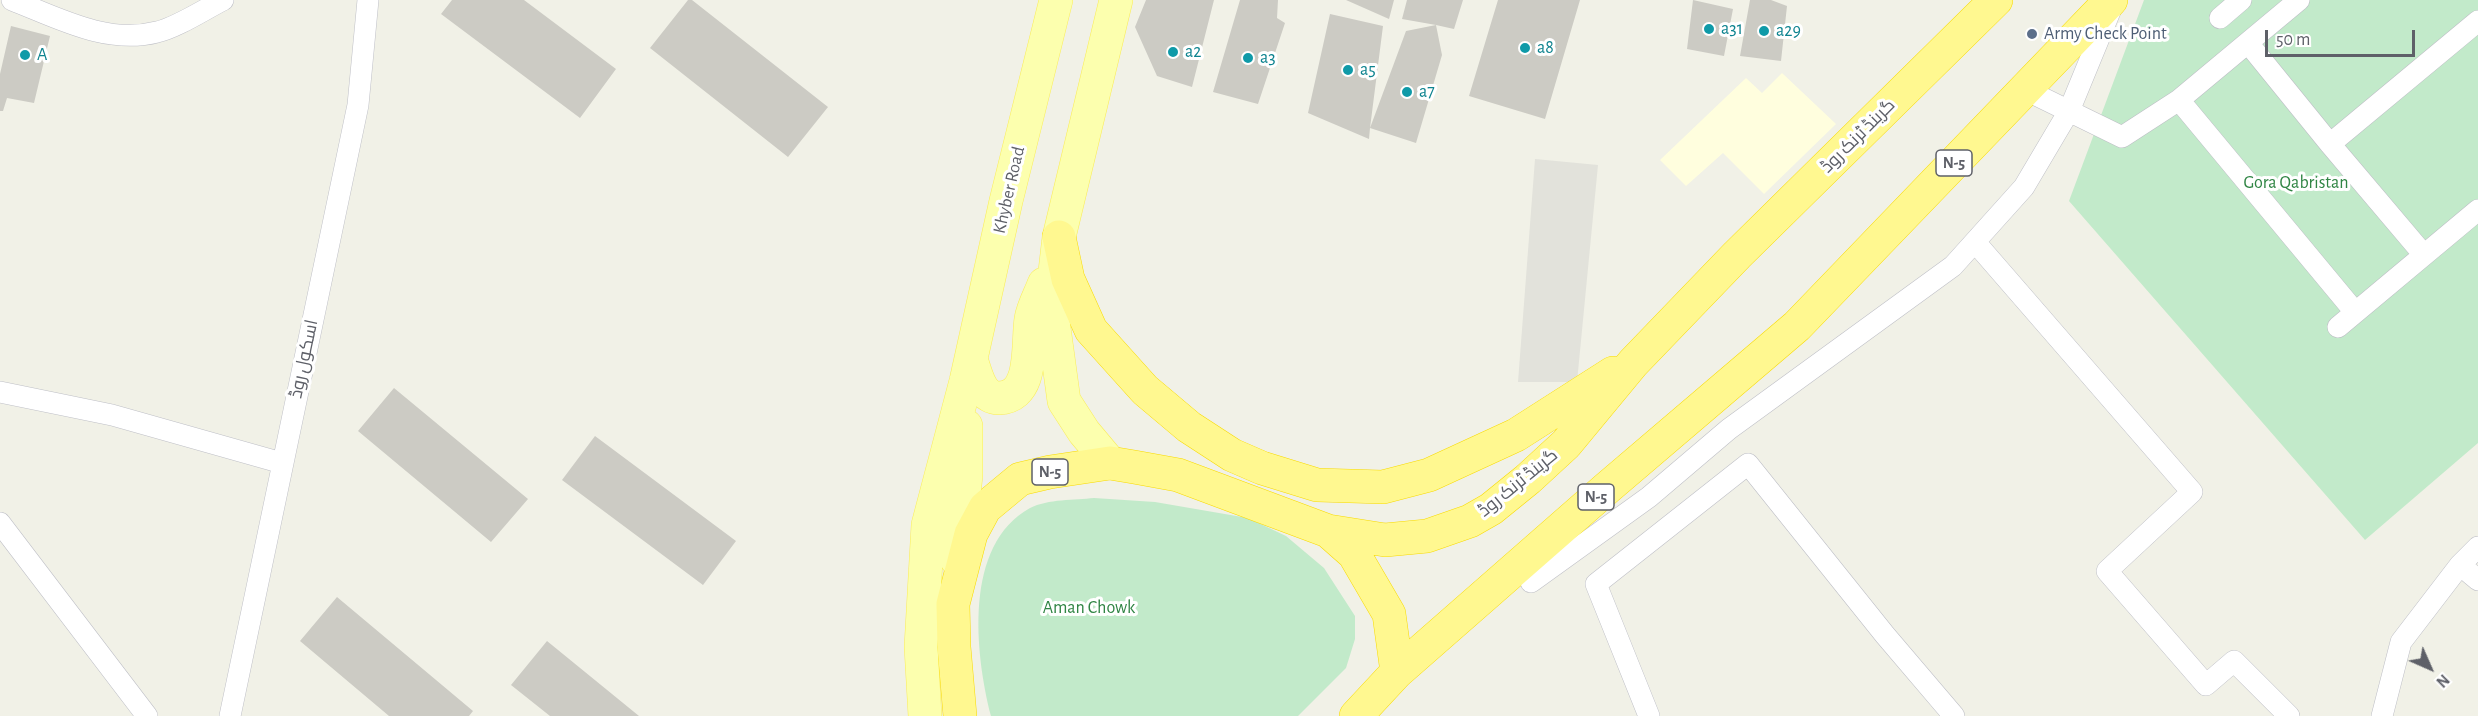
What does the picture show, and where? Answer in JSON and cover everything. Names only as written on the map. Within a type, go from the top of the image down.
[{"type":"highway","name":"گرینڈ ٹرنک روڈ","points":[[960,716],[953,604],[971,534],[985,508],[1020,479],[1110,463],[1178,475],[1328,531],[1376,539],[1404,540],[1427,536],[1470,521],[1491,509],[1566,444],[1633,363],[1737,255],[1996,0]]},
{"type":"highway","name":"N-5","points":[[1356,716],[1397,672],[1797,326],[2024,89],[2113,0]]},
{"type":"highway","points":[[1058,244],[1068,279],[1091,330],[1145,390],[1190,427],[1232,455],[1262,468],[1317,485],[1383,487],[1429,475],[1516,435],[1597,382],[1633,363]]},
{"type":"highway","points":[[1379,716],[1477,632],[1754,376],[1797,326]]},
{"type":"highway","points":[[1328,531],[1354,554],[1389,614],[1397,672]]},
{"type":"main road","name":"Khyber Road","points":[[969,370],[1006,201],[1056,0]]},
{"type":"main road","points":[[969,370],[986,393],[994,398],[1003,398],[1017,390],[1024,380],[1031,317],[1058,244],[1116,0]]},
{"type":"main road","points":[[1058,244],[1051,306],[1064,401],[1084,432],[1110,463]]},
{"type":"main road","points":[[953,604],[966,475],[969,370]]},
{"type":"main road","points":[[925,716],[921,647],[928,525],[969,370]]},
{"type":"street","points":[[12,0],[89,30],[125,36],[159,32],[223,0]]},
{"type":"street","points":[[1531,582],[1649,497],[1728,429],[1953,266],[2024,187],[2069,111],[2113,0]]},
{"type":"street","points":[[2220,18],[2241,0]]},
{"type":"street","points":[[2024,89],[2122,137],[2179,100],[2298,0]]},
{"type":"street","name":"اسکول روڈ","points":[[230,716],[358,105],[362,1]]},
{"type":"street","points":[[2330,144],[2478,21]]},
{"type":"street","points":[[2248,42],[2424,255]]},
{"type":"street","points":[[2179,100],[2355,312]]},
{"type":"street","points":[[2338,327],[2478,210]]},
{"type":"street","points":[[1975,242],[2192,492],[2107,571],[2206,685],[2234,661],[2289,716]]},
{"type":"street","points":[[0,392],[112,415],[282,463]]},
{"type":"street","points":[[1650,716],[1596,584],[1748,464],[1884,635],[1954,716]]},
{"type":"street","points":[[0,523],[147,716]]},
{"type":"street","points":[[2382,716],[2401,642],[2460,565],[2478,547]]},
{"type":"street","points":[[2460,565],[2478,580]]},
{"type":"shaded area","points":[[1782,73],[1836,124],[1764,194],[1723,153],[1686,186],[1660,160],[1746,78],[1762,93]]},
{"type":"shaded area","points":[[1535,159],[1598,165],[1577,382],[1518,382]]},
{"type":"green space","name":"Gora Qabristan","points":[[2144,0],[2478,0],[2478,443],[2365,540],[2069,201]]},
{"type":"green space","name":"Aman Chowk","points":[[1094,498],[1155,502],[1248,518],[1286,536],[1324,568],[1355,616],[1355,639],[1346,668],[1298,716],[991,716],[981,662],[979,602],[984,573],[993,547],[1008,525],[1030,508],[1053,501]]},
{"type":"building","points":[[452,0],[524,0],[616,69],[580,118],[441,14]]},
{"type":"building","points":[[688,0],[692,0],[828,107],[788,157],[650,48]]},
{"type":"building","name":"a2","points":[[1146,0],[1214,0],[1192,87],[1157,76],[1135,27]]},
{"type":"building","name":"a3","points":[[1240,0],[1278,0],[1277,18],[1285,23],[1258,104],[1213,92]]},
{"type":"building","points":[[1346,0],[1394,0],[1389,19]]},
{"type":"building","points":[[1407,0],[1463,0],[1454,29],[1402,19]]},
{"type":"building","name":"a8","points":[[1498,0],[1580,0],[1545,119],[1469,96]]},
{"type":"building","name":"a31","points":[[1693,0],[1733,9],[1724,56],[1687,49]]},
{"type":"building","name":"a29","points":[[1750,0],[1771,0],[1787,6],[1781,61],[1740,56]]},
{"type":"building","name":"a5","points":[[1330,14],[1383,26],[1369,139],[1308,113]]},
{"type":"building","name":"a7","points":[[1436,25],[1442,55],[1416,143],[1370,128],[1406,31]]},
{"type":"building","name":"A","points":[[11,26],[50,36],[34,103],[7,98],[3,111],[0,111],[0,74]]},
{"type":"building","points":[[394,388],[528,499],[491,542],[358,431]]},
{"type":"building","points":[[595,436],[736,541],[703,585],[562,480]]},
{"type":"building","points":[[337,597],[473,711],[469,716],[389,716],[300,641]]},
{"type":"building","points":[[547,641],[639,716],[550,716],[511,685]]},
{"type":"place","name":"a31","points":[[1709,29]]},
{"type":"place","name":"a29","points":[[1764,31]]},
{"type":"place","name":"Army Check Point","points":[[2032,34]]},
{"type":"place","name":"a8","points":[[1525,48]]},
{"type":"place","name":"a2","points":[[1173,52]]},
{"type":"place","name":"A","points":[[25,55]]},
{"type":"place","name":"a3","points":[[1248,58]]},
{"type":"place","name":"a5","points":[[1348,70]]},
{"type":"place","name":"a7","points":[[1407,92]]}]
